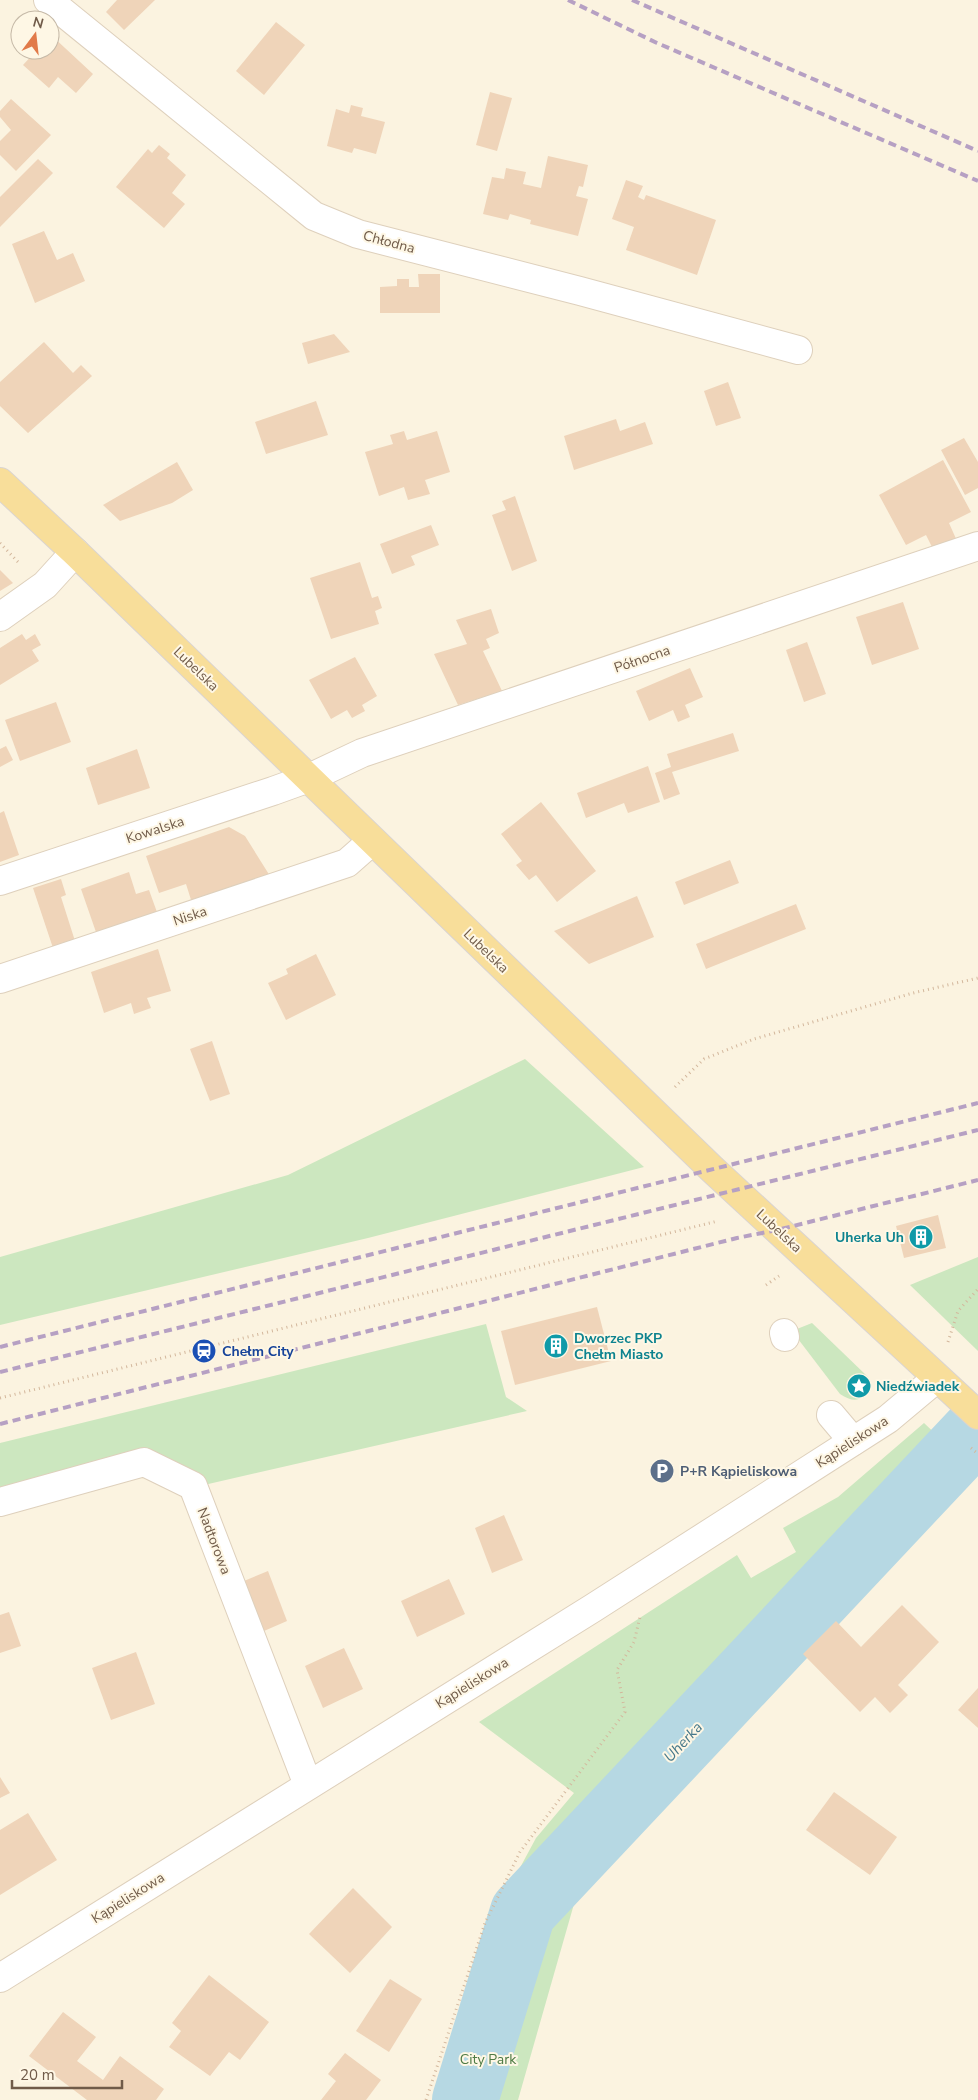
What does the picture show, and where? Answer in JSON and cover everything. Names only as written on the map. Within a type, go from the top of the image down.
[{"type":"main road","name":"Lubelska","points":[[0,482],[75,552],[651,1110],[978,1415]]},
{"type":"street","name":"Chłodna","points":[[48,0],[314,216],[358,234],[798,350]]},
{"type":"street","name":"Północna","points":[[309,778],[362,753],[978,546]]},
{"type":"street","points":[[0,617],[45,585],[75,552]]},
{"type":"street","name":"Kowalska","points":[[0,881],[309,778]]},
{"type":"street","name":"Niska","points":[[0,979],[347,863],[372,841]]},
{"type":"street","name":"Kąpieliskowa","points":[[0,1978],[593,1608],[888,1419],[937,1378]]},
{"type":"street","points":[[831,1415],[852,1441]]},
{"type":"street","name":"Nadtorowa","points":[[0,1502],[144,1462],[193,1486],[308,1785]]},
{"type":"path","points":[[0,544],[20,564]]},
{"type":"path","points":[[651,1110],[704,1059],[754,1039],[903,996],[978,978]]},
{"type":"path","points":[[0,1398],[720,1220]]},
{"type":"path","points":[[766,1285],[779,1276]]},
{"type":"path","points":[[937,1378],[958,1311],[978,1289]]},
{"type":"path","points":[[426,2100],[485,1923],[520,1852],[625,1712],[617,1670],[634,1642],[641,1613]]},
{"type":"green space","points":[[525,1059],[644,1167],[368,1238],[0,1325],[0,1257],[288,1175]]},
{"type":"green space","points":[[978,1257],[978,1351],[910,1285]]},
{"type":"green space","points":[[812,1323],[868,1377],[871,1385],[862,1398],[854,1400],[840,1394],[792,1331]]},
{"type":"green space","points":[[486,1324],[506,1397],[527,1411],[204,1485],[144,1462],[0,1500],[0,1443]]},
{"type":"green space","name":"City Park","points":[[924,1423],[963,1460],[818,1614],[619,1835],[627,1843],[574,1904],[518,2100],[432,2100],[495,1914],[536,1838],[574,1793],[479,1722],[737,1555],[751,1578],[796,1552],[783,1528],[838,1497]]},
{"type":"building","points":[[117,0],[155,0],[124,30],[106,12]]},
{"type":"building","points":[[276,22],[305,45],[264,95],[236,71]]},
{"type":"building","points":[[60,43],[93,74],[76,93],[58,77],[49,88],[23,65],[28,60],[60,60]]},
{"type":"building","points":[[490,92],[512,98],[497,151],[476,145]]},
{"type":"building","points":[[11,99],[51,135],[16,171],[0,155],[0,141],[11,130],[0,117],[0,111]]},
{"type":"building","points":[[351,105],[363,108],[361,116],[385,122],[376,154],[354,148],[352,153],[327,146],[336,109],[349,113]]},
{"type":"building","points":[[159,145],[170,154],[167,158],[186,175],[172,193],[185,204],[164,228],[116,187],[148,149],[152,153]]},
{"type":"building","points":[[548,156],[588,165],[583,187],[579,186],[576,196],[588,199],[578,236],[530,224],[531,220],[510,214],[508,220],[483,214],[492,177],[504,179],[506,168],[526,172],[523,184],[541,188]]},
{"type":"building","points":[[38,159],[53,173],[0,227],[0,197]]},
{"type":"building","points":[[626,180],[643,186],[638,197],[644,200],[646,195],[716,220],[697,275],[626,250],[634,227],[612,219]]},
{"type":"building","points":[[44,231],[57,260],[73,253],[85,281],[35,303],[12,244]]},
{"type":"building","points":[[418,274],[440,274],[440,313],[380,313],[380,287],[397,286],[397,279],[409,279],[409,287],[419,287]]},
{"type":"building","points":[[334,334],[350,352],[308,364],[302,343]]},
{"type":"building","points":[[44,342],[73,373],[81,365],[92,376],[28,433],[0,406],[0,382]]},
{"type":"building","points":[[728,382],[741,418],[716,426],[704,391]]},
{"type":"building","points":[[316,401],[328,435],[266,454],[255,422]]},
{"type":"building","points":[[616,419],[620,431],[645,422],[653,444],[574,470],[564,436]]},
{"type":"building","points":[[404,431],[407,440],[437,431],[450,472],[425,480],[430,494],[408,500],[404,487],[379,496],[365,452],[393,444],[390,435]]},
{"type":"building","points":[[964,438],[978,462],[978,488],[965,495],[941,450]]},
{"type":"building","points":[[943,460],[971,512],[949,523],[957,541],[934,551],[926,535],[906,545],[879,495]]},
{"type":"building","points":[[177,462],[193,490],[172,503],[120,521],[103,505]]},
{"type":"building","points":[[515,496],[537,561],[512,571],[492,515],[506,510],[502,501]]},
{"type":"building","points":[[431,525],[439,545],[411,556],[415,565],[392,574],[380,544]]},
{"type":"building","points":[[360,562],[372,598],[378,596],[382,608],[375,611],[379,624],[331,639],[310,578]]},
{"type":"building","points":[[0,570],[13,583],[0,591]]},
{"type":"building","points":[[903,602],[919,649],[872,665],[856,617]]},
{"type":"building","points":[[491,609],[499,633],[486,639],[490,648],[483,651],[502,691],[458,705],[434,654],[467,644],[456,620]]},
{"type":"building","points":[[22,634],[26,640],[35,634],[41,645],[32,650],[39,661],[0,685],[0,648]]},
{"type":"building","points":[[807,642],[826,694],[804,702],[786,650]]},
{"type":"building","points":[[355,657],[377,696],[362,705],[365,711],[352,718],[347,710],[331,719],[309,680]]},
{"type":"building","points":[[690,668],[703,697],[685,705],[690,717],[678,722],[673,710],[649,721],[636,691]]},
{"type":"building","points":[[56,702],[71,742],[20,761],[5,720]]},
{"type":"building","points":[[733,733],[739,751],[672,772],[680,794],[664,800],[655,773],[671,767],[667,754]]},
{"type":"building","points":[[6,746],[13,760],[0,767],[0,749]]},
{"type":"building","points":[[137,749],[150,788],[98,805],[86,768]]},
{"type":"building","points":[[648,766],[660,802],[628,813],[624,803],[586,818],[577,793]]},
{"type":"building","points":[[541,802],[596,871],[557,902],[536,875],[529,880],[516,865],[522,861],[501,834]]},
{"type":"building","points":[[4,811],[19,855],[0,862],[0,813]]},
{"type":"building","points":[[229,827],[245,836],[270,876],[192,903],[186,884],[159,893],[146,856]]},
{"type":"building","points":[[730,860],[739,883],[684,905],[675,882]]},
{"type":"building","points":[[129,872],[136,894],[149,890],[158,915],[97,935],[81,889]]},
{"type":"building","points":[[61,879],[66,895],[61,897],[75,941],[53,948],[33,888]]},
{"type":"building","points":[[637,896],[654,937],[589,964],[554,931]]},
{"type":"building","points":[[796,904],[806,929],[706,969],[696,944]]},
{"type":"building","points":[[158,949],[171,991],[147,998],[151,1008],[134,1014],[131,1003],[104,1013],[91,972]]},
{"type":"building","points":[[316,954],[336,995],[286,1020],[268,983],[288,974],[286,969]]},
{"type":"building","points":[[212,1041],[230,1094],[210,1101],[190,1049]]},
{"type":"building","name":"Uherka Uh","points":[[938,1215],[946,1248],[904,1258],[896,1226]]},
{"type":"building","name":"Dworzec PKP Chełm Miasto","points":[[597,1307],[611,1361],[515,1385],[501,1331]]},
{"type":"building","points":[[504,1515],[523,1560],[492,1573],[475,1528]]},
{"type":"building","points":[[268,1571],[287,1621],[264,1631],[244,1581]]},
{"type":"building","points":[[449,1579],[465,1614],[417,1637],[401,1601]]},
{"type":"building","points":[[902,1605],[939,1642],[898,1685],[908,1695],[890,1713],[875,1697],[860,1712],[803,1654],[836,1621],[861,1647]]},
{"type":"building","points":[[9,1612],[21,1646],[0,1653],[0,1615]]},
{"type":"building","points":[[344,1648],[363,1689],[323,1708],[305,1666]]},
{"type":"building","points":[[136,1652],[155,1704],[111,1720],[92,1668]]},
{"type":"building","points":[[978,1688],[978,1728],[958,1710]]},
{"type":"building","points":[[0,1777],[10,1793],[0,1798]]},
{"type":"building","points":[[834,1792],[897,1837],[870,1875],[806,1830]]},
{"type":"building","points":[[28,1813],[57,1860],[0,1895],[0,1830]]},
{"type":"building","points":[[353,1888],[392,1927],[350,1973],[309,1934]]},
{"type":"building","points":[[209,1975],[269,2022],[240,2060],[229,2052],[210,2076],[169,2047],[181,2031],[172,2023]]},
{"type":"building","points":[[390,1979],[422,1999],[389,2052],[356,2031]]},
{"type":"building","points":[[63,2012],[96,2037],[77,2061],[103,2080],[120,2056],[164,2089],[156,2100],[87,2100],[29,2056]]},
{"type":"building","points":[[345,2053],[381,2080],[366,2100],[321,2100],[336,2081],[328,2074]]},
{"type":"waterway","name":"Uherka","points":[[465,2100],[523,1912],[978,1428]]},
{"type":"railway","points":[[568,0],[657,43],[978,181]]},
{"type":"railway","points":[[632,0],[978,151]]},
{"type":"railway","points":[[0,1347],[978,1103]]},
{"type":"railway","points":[[0,1372],[978,1130]]},
{"type":"railway","points":[[0,1424],[737,1238],[777,1230],[978,1180]]},
{"type":"place","name":"Uherka Uh","points":[[921,1237]]},
{"type":"place","name":"Dworzec PKP Chełm Miasto","points":[[556,1346]]},
{"type":"place","name":"Chełm City","points":[[204,1351]]},
{"type":"place","name":"Niedźwiadek","points":[[859,1386]]},
{"type":"place","name":"P+R Kąpieliskowa","points":[[662,1471]]}]
